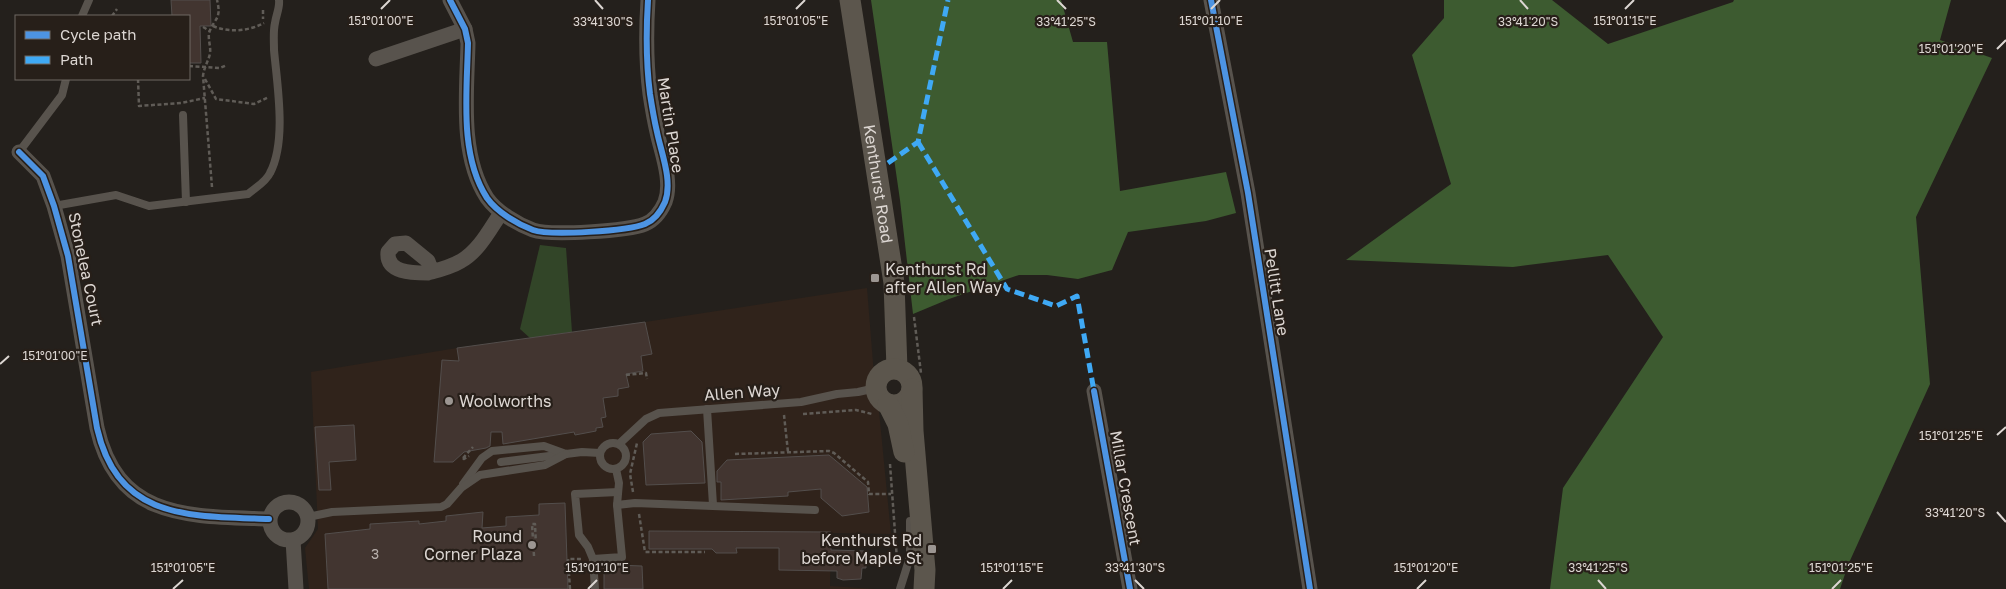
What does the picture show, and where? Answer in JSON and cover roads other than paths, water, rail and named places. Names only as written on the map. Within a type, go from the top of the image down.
[{"type":"main road","name":"Kenthurst Road","points":[[850,0],[894,283],[897,369]]},
{"type":"main road","points":[[914,589],[915,576],[904,444],[898,424],[880,402],[882,374],[897,369],[908,376],[912,389],[913,431],[925,570],[924,589]]},
{"type":"main road","points":[[880,402],[900,405],[906,401],[912,389]]},
{"type":"street","points":[[432,272],[462,261],[477,248],[501,213],[487,198],[474,168],[466,138],[468,42],[465,29],[450,0]]},
{"type":"street","name":"Martin Place","points":[[501,213],[534,230],[566,234],[633,227],[652,221],[662,210],[666,199],[665,162],[657,133],[650,93],[646,30],[648,0]]},
{"type":"street","name":"Pellitt Lane","points":[[1212,0],[1250,202],[1310,589]]},
{"type":"street","points":[[376,59],[465,29]]},
{"type":"street","name":"Stonelea Court","points":[[19,152],[44,176],[54,206],[68,256],[102,449],[111,467],[128,488],[153,504],[171,512],[214,517],[270,519]]},
{"type":"street","name":"Millar Crescent","points":[[1094,391],[1130,589]]},
{"type":"street","points":[[285,501],[297,503],[302,506],[308,517],[307,529],[299,538],[293,540],[281,539],[272,531],[270,519],[274,508],[285,501]]},
{"type":"street","points":[[293,540],[296,589]]},
{"type":"lane","points":[[82,15],[89,0]]},
{"type":"lane","points":[[54,206],[116,195],[148,206],[248,194],[270,174],[276,157],[278,138],[278,84],[274,49],[275,22],[279,0]]},
{"type":"lane","points":[[19,152],[62,95],[66,80]]},
{"type":"lane","points":[[183,115],[186,202]]},
{"type":"lane","name":"Allen Way","points":[[619,444],[646,419],[659,413],[801,402],[837,394],[858,392],[880,402]]},
{"type":"lane","points":[[707,409],[713,505]]},
{"type":"lane","points":[[607,443],[619,444],[625,451],[626,460],[616,469],[606,468],[600,461],[600,453],[607,443]]},
{"type":"lane","points":[[308,517],[332,512],[441,507],[447,504],[461,488],[482,458],[492,451],[544,446],[566,454]]},
{"type":"lane","points":[[501,462],[566,454],[600,453]]},
{"type":"lane","points":[[461,488],[471,480],[486,473],[545,465],[566,454]]},
{"type":"lane","points":[[593,558],[622,557],[617,505],[619,479],[616,469]]},
{"type":"lane","points":[[595,589],[593,558],[580,535],[575,494],[618,492]]},
{"type":"lane","points":[[617,505],[635,503],[816,510]]},
{"type":"lane","points":[[900,589],[910,556],[910,521]]},
{"type":"place","name":"Kenthurst Rd after Allen Way","points":[[875,278]]},
{"type":"place","name":"Woolworths","points":[[449,401]]},
{"type":"place","name":"Round Corner Plaza","points":[[532,545]]},
{"type":"place","name":"Kenthurst Rd before Maple St","points":[[932,549]]}]
